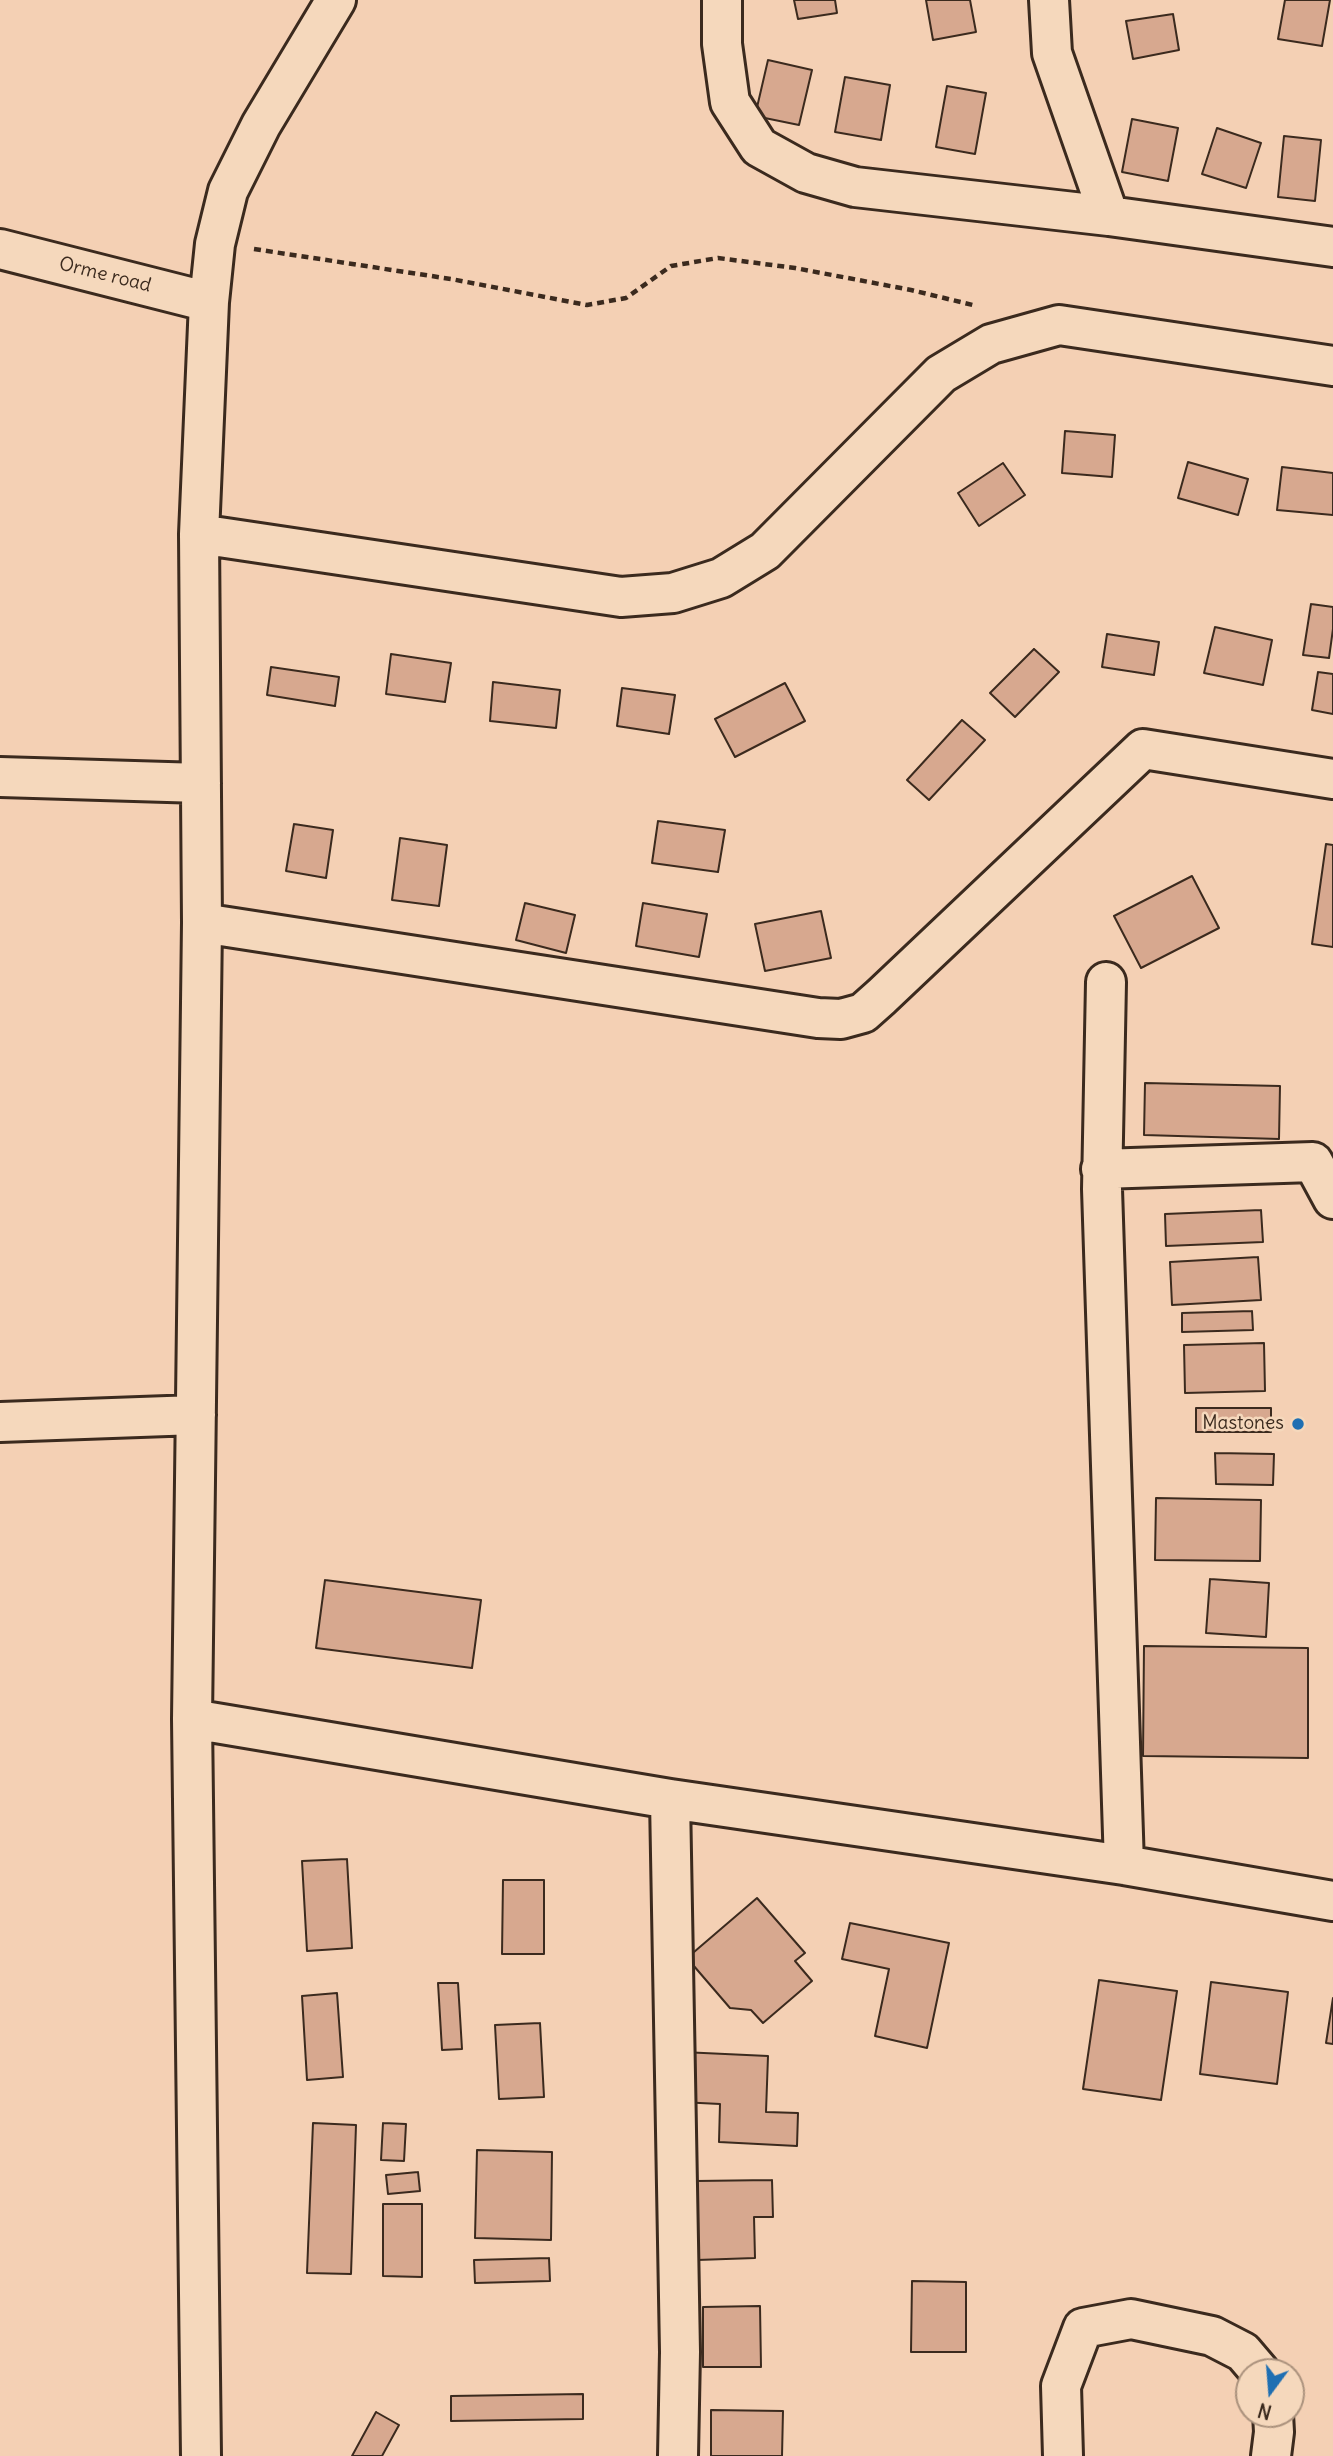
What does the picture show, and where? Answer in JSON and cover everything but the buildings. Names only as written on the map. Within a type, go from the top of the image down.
[{"type":"street","points":[[201,2456],[192,1719],[202,923],[199,534],[209,302],[215,244],[228,191],[261,125],[335,0]]},
{"type":"street","points":[[722,0],[722,44],[730,102],[760,147],[806,173],[855,187],[1109,216],[1333,247]]},
{"type":"street","points":[[1049,0],[1052,52],[1109,216]]},
{"type":"street","name":"Orme road","points":[[0,249],[209,302]]},
{"type":"street","points":[[199,534],[621,597],[673,593],[721,578],[765,551],[941,374],[991,344],[1059,325],[1333,366]]},
{"type":"street","points":[[202,923],[818,1018],[841,1019],[863,1013],[881,997],[1143,749],[1333,779]]},
{"type":"street","points":[[0,777],[201,783]]},
{"type":"street","points":[[1106,982],[1101,1170],[1124,1865]]},
{"type":"street","points":[[1101,1170],[1313,1163],[1333,1199]]},
{"type":"street","points":[[0,1422],[196,1415]]},
{"type":"street","points":[[192,1719],[670,1799],[1124,1865],[1333,1901]]},
{"type":"street","points":[[670,1799],[680,2352],[678,2456]]},
{"type":"street","points":[[1063,2456],[1061,2386],[1083,2328],[1131,2319],[1212,2336],[1243,2352],[1248,2358]]},
{"type":"street","points":[[1271,2456],[1275,2428]]},
{"type":"path","points":[[215,244],[451,279],[587,305],[626,298],[671,266],[718,258],[795,268],[978,306]]},
{"type":"place","name":"Mastones","points":[[1298,1424]]}]
